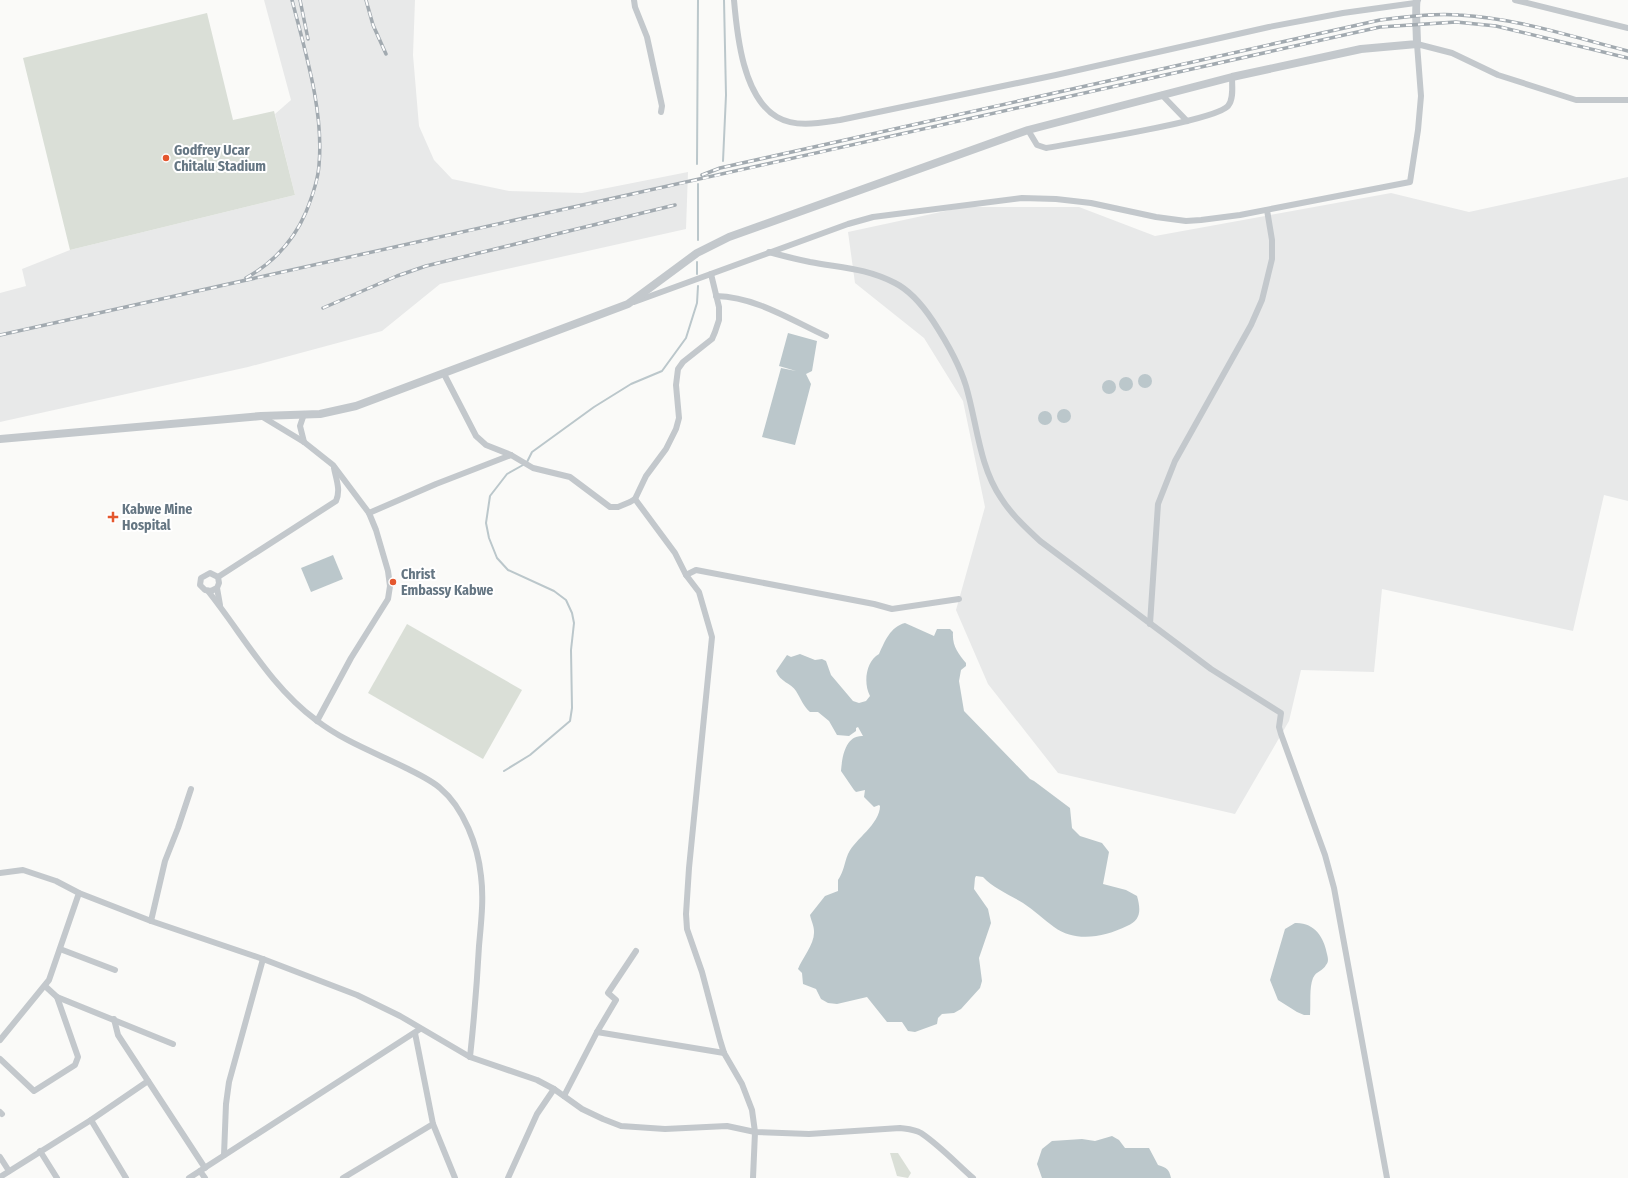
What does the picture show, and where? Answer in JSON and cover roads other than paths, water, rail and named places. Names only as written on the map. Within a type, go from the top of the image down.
[{"type":"street","points":[[634,0],[635,7],[647,37],[662,106],[661,112]]},
{"type":"street","points":[[0,440],[261,416],[320,414],[356,406],[769,252],[848,224],[873,217],[1022,198],[1056,199],[1091,203],[1156,217],[1186,221],[1240,215],[1410,182],[1418,130],[1421,96],[1417,44],[1418,23],[1416,2],[1269,27],[1056,75],[840,120],[812,124],[778,118],[767,110],[758,96],[746,73],[739,46],[734,0]]},
{"type":"street","points":[[1515,0],[1628,28]]},
{"type":"street","points":[[628,304],[697,253],[729,237],[1028,130],[1232,77],[1361,49],[1417,44],[1452,52],[1498,75],[1576,100],[1628,100]]},
{"type":"street","points":[[1028,130],[1037,145],[1046,148],[1187,122],[1216,113],[1227,107],[1231,100],[1232,77]]},
{"type":"street","points":[[1162,95],[1187,122]]},
{"type":"street","points":[[1150,624],[1158,504],[1175,461],[1252,325],[1262,300],[1272,259],[1272,240],[1267,210]]},
{"type":"street","points":[[769,252],[811,262],[847,266],[876,274],[910,293],[927,313],[945,339],[958,364],[966,385],[982,452],[1000,498],[1019,521],[1040,541],[1211,669],[1281,713],[1279,727],[1281,734],[1325,855],[1334,888],[1388,1178]]},
{"type":"street","points":[[444,374],[476,436],[486,445],[511,455],[533,468],[570,477],[610,507],[618,507],[635,499],[646,476],[666,449],[676,429],[679,418],[676,386],[678,369],[683,362],[712,340],[719,320],[711,274]]},
{"type":"street","points":[[716,296],[746,300],[766,307],[826,336]]},
{"type":"street","points":[[304,414],[300,426],[304,442]]},
{"type":"street","points":[[261,416],[304,442],[333,465],[370,513],[388,571],[390,592],[317,721]]},
{"type":"street","points":[[370,513],[436,484],[511,455]]},
{"type":"street","points":[[218,577],[336,501],[339,495],[333,465]]},
{"type":"street","points":[[635,499],[675,553],[686,575],[699,592],[712,637],[712,650],[705,702],[688,868],[686,914],[688,929],[724,1053],[747,1095],[752,1110],[754,1132],[753,1178]]},
{"type":"street","points":[[686,575],[696,570],[874,604],[892,609],[959,599]]},
{"type":"street","points":[[218,577],[210,573],[201,578],[200,585],[208,591],[220,606],[270,675],[294,703],[317,721],[346,739],[418,774],[440,788],[452,800],[463,818],[474,843],[481,876],[482,913],[470,1057]]},
{"type":"street","points":[[218,577],[219,583],[217,588],[220,606]]},
{"type":"street","points":[[208,591],[217,588]]},
{"type":"street","points":[[151,921],[165,862],[191,789]]},
{"type":"street","points":[[0,873],[23,870],[62,883],[79,893],[151,921],[263,959],[357,995],[400,1016],[418,1031],[470,1057],[526,1076],[554,1089],[603,1119],[621,1126],[665,1129],[727,1126],[754,1132],[809,1134],[900,1128],[912,1129],[920,1132],[973,1178]]},
{"type":"street","points":[[0,1040],[45,986],[60,949],[79,893]]},
{"type":"street","points":[[60,949],[115,970]]},
{"type":"street","points":[[564,1096],[597,1032],[616,1000],[608,993],[636,951]]},
{"type":"street","points":[[224,1155],[226,1104],[229,1082],[263,959]]},
{"type":"street","points":[[45,986],[57,997],[173,1044]]},
{"type":"street","points":[[0,1059],[34,1091],[75,1065],[78,1057],[57,997]]},
{"type":"street","points":[[114,1019],[118,1035],[203,1169],[205,1178]]},
{"type":"street","points":[[418,1031],[433,1124],[455,1178]]},
{"type":"street","points":[[189,1178],[418,1031]]},
{"type":"street","points":[[597,1032],[724,1053]]},
{"type":"street","points":[[0,1177],[91,1120],[148,1081]]},
{"type":"street","points":[[508,1178],[537,1114],[554,1089]]},
{"type":"street","points":[[91,1120],[126,1178]]},
{"type":"street","points":[[343,1178],[433,1124]]},
{"type":"street","points":[[40,1151],[57,1178]]},
{"type":"street","points":[[0,1157],[9,1171]]},
{"type":"waterway","points":[[697,164],[698,0]]},
{"type":"waterway","points":[[723,161],[726,95],[724,0]]},
{"type":"waterway","points":[[698,184],[698,240]]},
{"type":"waterway","points":[[697,262],[697,274]]},
{"type":"waterway","points":[[527,462],[532,452],[594,407],[631,384],[662,371],[686,338],[697,303],[698,286]]},
{"type":"waterway","points":[[504,771],[530,755],[570,721],[572,708],[571,650],[574,623],[572,613],[566,600],[554,591],[508,570],[497,558],[489,538],[486,523],[490,496],[507,474],[523,465]]},
{"type":"railway","points":[[246,278],[274,258],[289,241],[306,212],[316,183],[318,171],[320,144],[316,103],[308,60],[292,0]]},
{"type":"railway","points":[[300,0],[308,39]]},
{"type":"railway","points":[[366,0],[373,25],[386,54]]},
{"type":"railway","points":[[702,175],[720,168],[1380,20],[1439,15],[1480,17],[1523,24],[1628,51]]},
{"type":"railway","points":[[0,335],[1380,27],[1456,22],[1496,26],[1628,58]]},
{"type":"railway","points":[[323,308],[397,276],[426,266],[675,205]]},
{"type":"place","name":"Godfrey Ucar Chitalu Stadium","points":[[166,158]]},
{"type":"place","name":"Kabwe Mine Hospital","points":[[113,517]]},
{"type":"place","name":"Christ Embassy Kabwe","points":[[393,582]]}]
